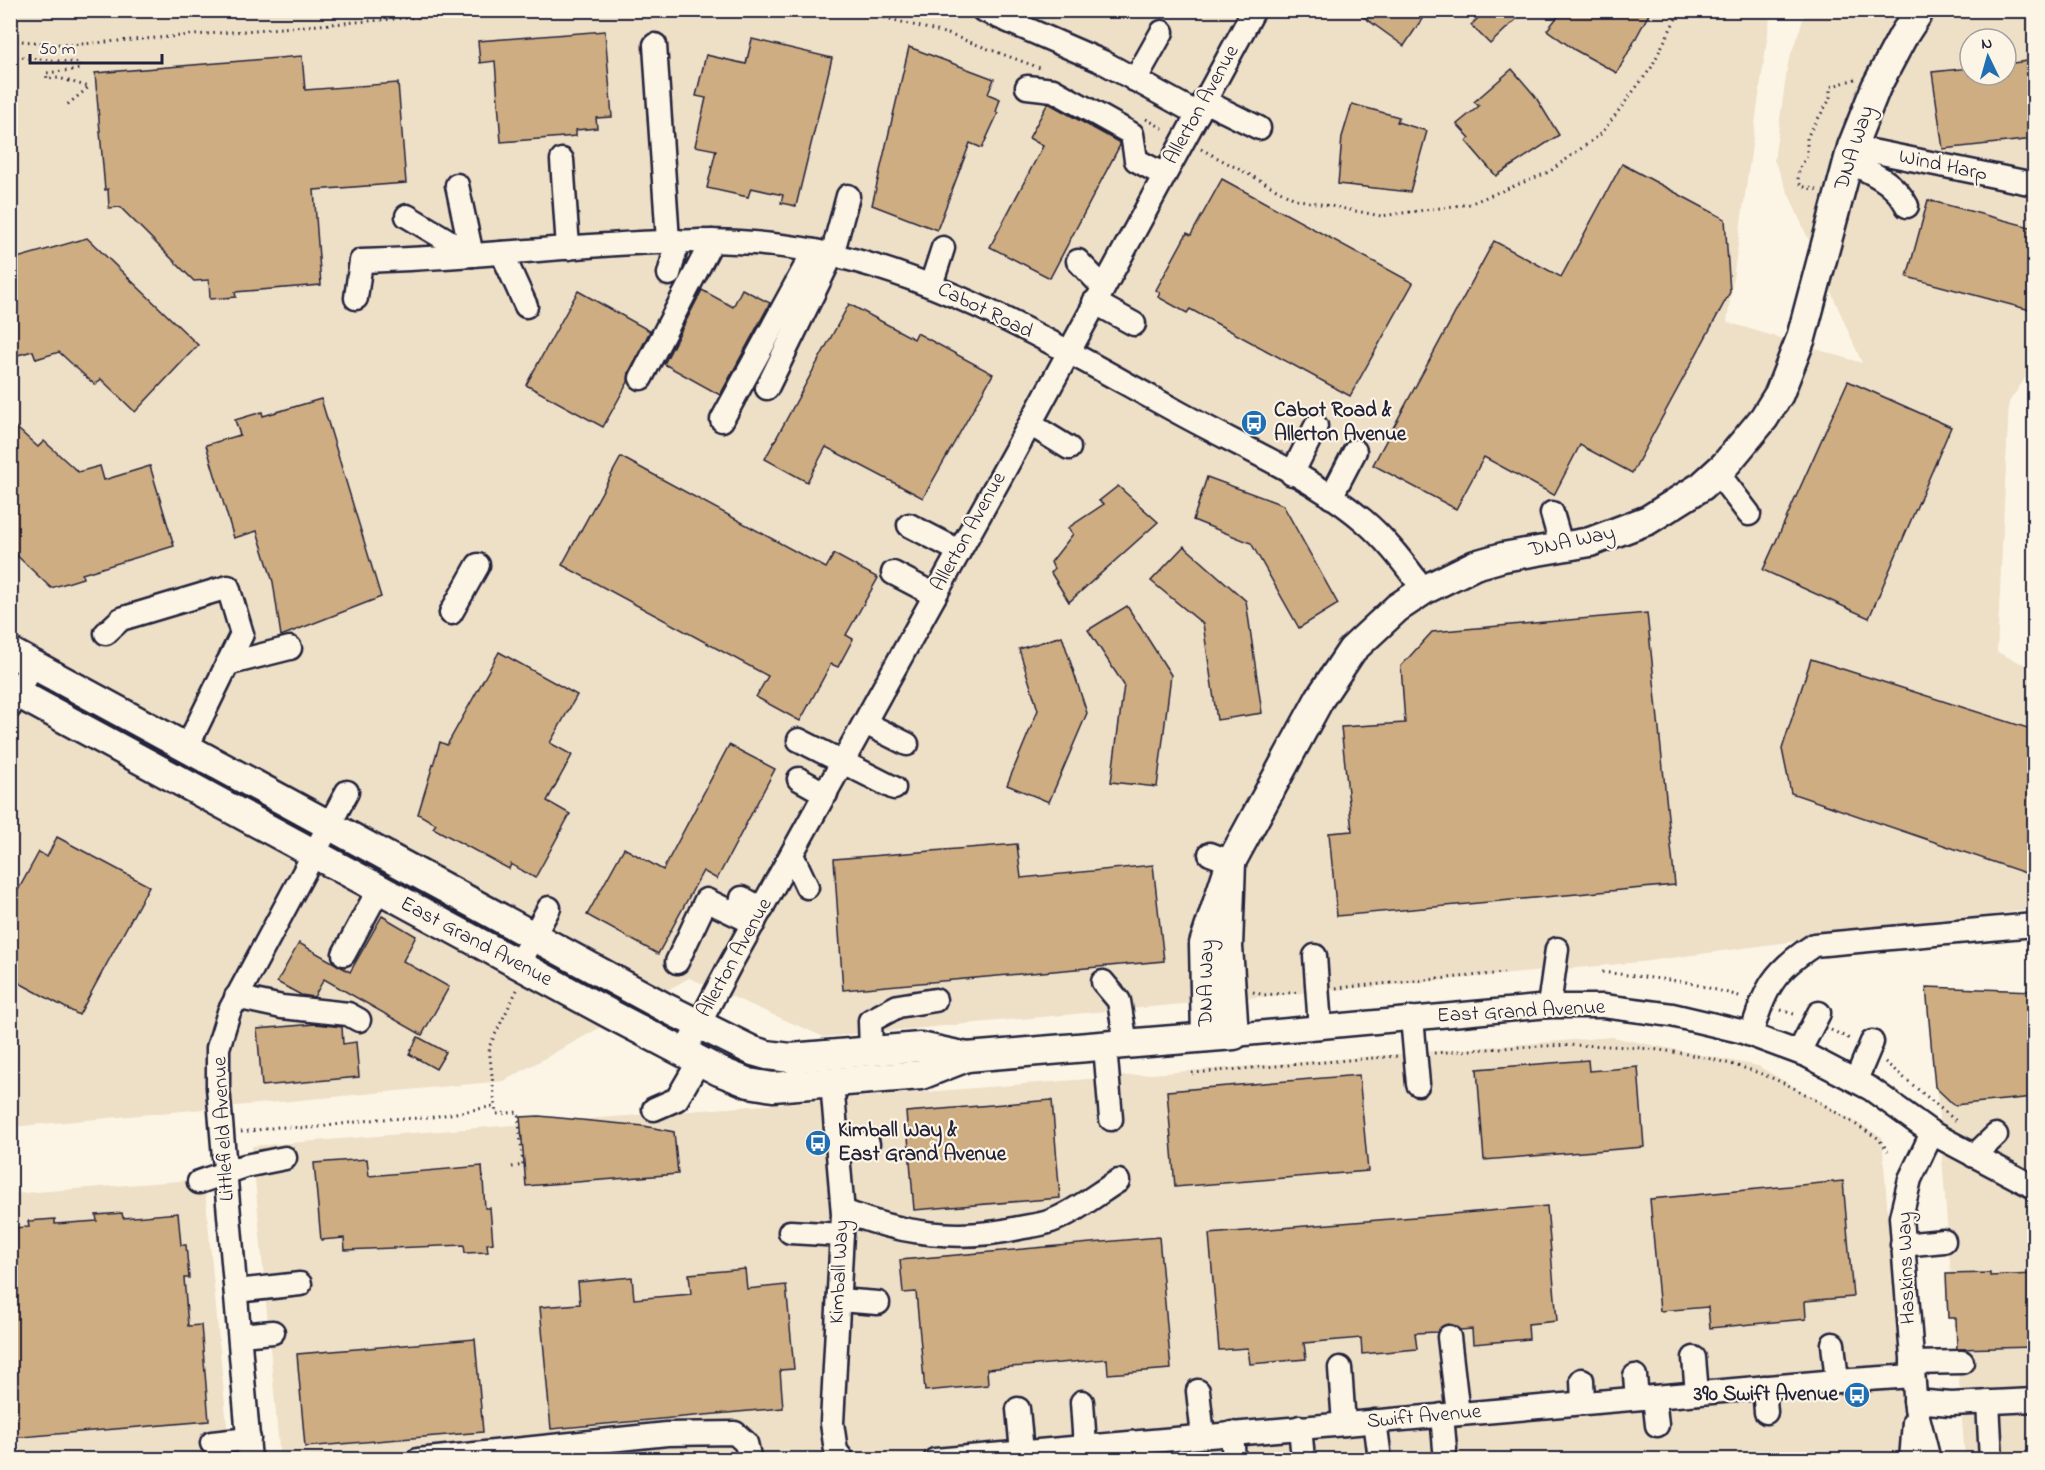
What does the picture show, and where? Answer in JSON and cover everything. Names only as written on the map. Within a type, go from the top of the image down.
[{"type":"main road","name":"DNA Way","points":[[1206,1037],[1204,944],[1220,858],[1334,673],[1374,627],[1424,590],[1475,565],[1503,557],[1562,548],[1620,533],[1648,520],[1685,498],[1717,472],[1746,442],[1764,418],[1792,365],[1850,154],[1882,75],[1920,10]]},
{"type":"main road","name":"East Grand Avenue","points":[[22,658],[534,936],[699,1024],[766,1055],[801,1057],[920,1047],[967,1058]]},
{"type":"main road","name":"East Grand Avenue","points":[[13,696],[739,1080],[759,1085],[921,1075],[967,1058],[1234,1035]]},
{"type":"main road","name":"DNA Way","points":[[1220,858],[1234,1035]]},
{"type":"street","points":[[983,10],[1092,57],[1135,80],[1259,128]]},
{"type":"street","name":"Allerton Avenue","points":[[654,1109],[677,1099],[692,1057],[699,1024],[1030,424],[1254,10]]},
{"type":"street","points":[[1135,80],[1162,32]]},
{"type":"street","points":[[654,45],[673,241],[669,274]]},
{"type":"street","points":[[1028,87],[1053,90],[1132,134],[1136,160],[1164,175]]},
{"type":"street","points":[[1850,154],[1885,179],[1900,193],[1907,206]]},
{"type":"street","name":"Wind Harp","points":[[1850,154],[2034,184]]},
{"type":"street","points":[[562,160],[568,248]]},
{"type":"street","points":[[457,185],[472,255]]},
{"type":"street","points":[[767,388],[848,196]]},
{"type":"street","points":[[407,216],[472,255]]},
{"type":"street","name":"Cabot Road","points":[[356,298],[361,261],[673,241],[772,245],[823,253],[931,285],[1002,317],[1292,474],[1364,520],[1387,543],[1424,590]]},
{"type":"street","points":[[641,378],[712,241]]},
{"type":"street","points":[[931,285],[943,248]]},
{"type":"street","points":[[502,253],[526,306]]},
{"type":"street","points":[[722,420],[823,253]]},
{"type":"street","points":[[1078,261],[1099,294],[1134,324]]},
{"type":"street","points":[[1030,424],[1069,448]]},
{"type":"street","points":[[1292,474],[1316,426]]},
{"type":"street","points":[[1331,497],[1355,451]]},
{"type":"street","points":[[1717,472],[1749,514]]},
{"type":"street","points":[[1552,513],[1562,548]]},
{"type":"street","points":[[909,525],[958,551]]},
{"type":"street","points":[[451,614],[478,565]]},
{"type":"street","points":[[893,573],[934,595]]},
{"type":"street","points":[[106,633],[121,619],[228,586],[242,634],[187,747]]},
{"type":"street","points":[[227,664],[290,648]]},
{"type":"street","points":[[13,696],[22,658]]},
{"type":"street","points":[[864,723],[908,744]]},
{"type":"street","points":[[799,740],[894,788]]},
{"type":"street","points":[[799,779],[826,794]]},
{"type":"street","name":"Littlefield Avenue","points":[[250,1449],[225,1173],[217,1068],[218,1048],[222,1029],[236,997],[315,855],[347,792]]},
{"type":"street","points":[[792,855],[807,887]]},
{"type":"street","points":[[344,954],[379,890]]},
{"type":"street","points":[[742,898],[758,916]]},
{"type":"street","points":[[677,962],[706,900],[758,916]]},
{"type":"street","points":[[523,967],[534,936],[549,908]]},
{"type":"street","points":[[1751,1034],[1769,984],[1789,961],[1814,945],[2034,925]]},
{"type":"street","points":[[1549,1006],[1557,949]]},
{"type":"street","points":[[1315,956],[1320,1027]]},
{"type":"street","points":[[1103,982],[1119,1001],[1111,1119]]},
{"type":"street","points":[[236,997],[282,1007],[348,1014],[359,1020]]},
{"type":"street","points":[[871,1051],[870,1021],[898,1006],[934,1000]]},
{"type":"street","name":"East Grand Avenue","points":[[1234,1035],[1549,1006],[1639,1009],[1751,1034],[1799,1052],[1856,1080],[1932,1133],[2034,1186]]},
{"type":"street","points":[[1799,1052],[1819,1013]]},
{"type":"street","points":[[1412,1018],[1418,1084]]},
{"type":"street","points":[[1856,1080],[1872,1042]]},
{"type":"street","name":"Kimball Way","points":[[832,1082],[843,1211],[832,1423],[836,1451],[842,1459]]},
{"type":"street","name":"Haskins Way","points":[[1911,1460],[1915,1405],[1902,1245],[1905,1197],[1917,1162],[1932,1133]]},
{"type":"street","points":[[1974,1156],[1996,1135]]},
{"type":"street","points":[[838,1147],[868,1144]]},
{"type":"street","points":[[199,1182],[285,1158]]},
{"type":"street","points":[[843,1211],[878,1224],[924,1234],[961,1236],[1005,1232],[1051,1221],[1118,1181]]},
{"type":"street","points":[[790,1232],[820,1232],[842,1236]]},
{"type":"street","points":[[1902,1245],[1944,1241]]},
{"type":"street","points":[[236,1291],[300,1284]]},
{"type":"street","points":[[839,1300],[878,1303]]},
{"type":"street","points":[[240,1335],[273,1332]]},
{"type":"street","points":[[1445,1449],[1450,1414],[1449,1337]]},
{"type":"street","points":[[1833,1344],[1837,1381]]},
{"type":"street","points":[[1694,1358],[1697,1393]]},
{"type":"street","name":"Swift Avenue","points":[[934,1460],[1014,1455],[1085,1446],[1583,1403],[1642,1390],[1697,1393],[1837,1381],[1962,1362]]},
{"type":"street","points":[[1340,1368],[1344,1424]]},
{"type":"street","points":[[1582,1380],[1583,1403]]},
{"type":"street","points":[[1764,1387],[1766,1412]]},
{"type":"street","points":[[1642,1390],[1657,1425]]},
{"type":"street","points":[[1198,1391],[1203,1436]]},
{"type":"street","points":[[1915,1405],[2034,1400]]},
{"type":"street","points":[[1082,1402],[1085,1446]]},
{"type":"street","points":[[1988,1402],[1990,1460]]},
{"type":"street","name":"Haskins Way","points":[[1915,1405],[1929,1460]]},
{"type":"street","points":[[1014,1455],[1018,1409]]},
{"type":"street","points":[[1375,1421],[1379,1451]]},
{"type":"street","points":[[1300,1428],[1303,1459]]},
{"type":"street","points":[[418,1460],[668,1434],[735,1433],[746,1443],[750,1460]]},
{"type":"street","points":[[1232,1434],[1234,1460]]},
{"type":"street","points":[[212,1443],[250,1449]]},
{"type":"path","points":[[10,40],[69,45],[506,10]]},
{"type":"path","points":[[855,10],[948,34],[1046,70]]},
{"type":"path","points":[[1144,118],[1295,199],[1381,216],[1469,204],[1549,172],[1601,134],[1651,68],[1680,10]]},
{"type":"path","points":[[10,56],[80,63],[80,69],[46,73],[47,80],[60,78],[89,87],[68,105]]},
{"type":"path","points":[[1840,193],[1801,186],[1798,180],[1799,169],[1807,156],[1807,137],[1830,99],[1830,87],[1843,81],[1882,75]]},
{"type":"path","points":[[512,1167],[522,1165],[518,1112],[496,1114],[489,1047],[523,967]]},
{"type":"path","points":[[1602,972],[1686,982],[1750,999]]},
{"type":"path","points":[[1253,992],[1264,995],[1504,973]]},
{"type":"path","points":[[1191,1073],[1554,1044],[1610,1044],[1674,1053],[1731,1065],[1783,1084],[1878,1138],[1888,1151]]},
{"type":"path","points":[[222,1133],[279,1127],[311,1128],[380,1119],[427,1118],[495,1106]]},
{"type":"shaded area","points":[[11,11],[1771,11],[1727,322],[1862,363],[1774,160],[1788,63],[1806,11],[2034,11],[2034,365],[2009,402],[1997,652],[2034,669],[2034,909],[1641,962],[824,1037],[689,978],[504,1081],[11,1127]]},
{"type":"shaded area","points":[[2034,994],[2034,1459],[1965,1459],[1930,1001]]},
{"type":"shaded area","points":[[1612,1037],[1758,1066],[1882,1137],[1906,1459],[280,1459],[252,1146]]},
{"type":"shaded area","points":[[204,1179],[230,1459],[11,1460],[11,1194]]},
{"type":"building","points":[[1354,10],[1428,10],[1404,46]]},
{"type":"building","points":[[1486,10],[1526,10],[1490,44],[1471,25]]},
{"type":"building","points":[[1563,10],[1651,10],[1617,73],[1575,50],[1547,30]]},
{"type":"building","points":[[605,31],[612,117],[596,118],[597,128],[576,130],[576,136],[501,142],[495,61],[480,63],[478,41]]},
{"type":"building","points":[[752,39],[832,58],[796,206],[781,203],[783,195],[751,188],[748,197],[707,188],[716,150],[695,146],[706,98],[696,96],[706,55],[746,64]]},
{"type":"building","points":[[909,47],[994,79],[988,94],[1000,99],[996,112],[998,113],[982,148],[970,143],[937,230],[872,205]]},
{"type":"building","points":[[302,56],[305,90],[398,83],[406,183],[314,190],[321,285],[235,292],[236,297],[210,299],[209,280],[194,281],[120,207],[109,208],[108,189],[105,190],[95,73]]},
{"type":"building","points":[[2034,60],[2034,139],[1943,149],[1932,72],[1958,69],[1958,87],[2018,87],[2018,62]]},
{"type":"building","points":[[1512,69],[1535,96],[1559,135],[1496,176],[1466,141],[1470,138],[1457,124],[1479,106],[1474,102]]},
{"type":"building","points":[[1048,103],[1120,143],[1050,278],[990,247],[1043,146],[1029,138]]},
{"type":"building","points":[[1352,104],[1399,117],[1397,122],[1427,131],[1410,192],[1338,184],[1342,137]]},
{"type":"building","points":[[1622,164],[1725,219],[1730,292],[1632,473],[1580,445],[1554,495],[1484,457],[1456,509],[1373,465],[1494,241],[1561,277]]},
{"type":"building","points":[[1222,179],[1413,283],[1350,396],[1190,309],[1187,313],[1158,297],[1160,293],[1156,290],[1187,233],[1191,235]]},
{"type":"building","points":[[1928,200],[2034,228],[2034,311],[1907,277]]},
{"type":"building","points":[[87,238],[198,345],[135,412],[101,379],[95,385],[59,352],[36,359],[33,351],[10,357],[10,260]]},
{"type":"building","points":[[742,289],[770,303],[720,395],[664,364],[702,290],[733,307]]},
{"type":"building","points":[[578,291],[650,331],[629,372],[628,382],[603,427],[526,385]]},
{"type":"building","points":[[849,304],[914,339],[917,333],[993,374],[923,498],[826,447],[807,482],[765,459]]},
{"type":"building","points":[[1848,381],[1951,427],[1869,618],[1763,570]]},
{"type":"building","points":[[321,399],[381,597],[281,636],[273,582],[257,531],[234,538],[206,445],[240,435],[235,420],[262,412],[263,416]]},
{"type":"building","points":[[10,422],[38,447],[44,441],[78,472],[100,466],[104,480],[150,466],[174,546],[82,574],[83,578],[51,588],[10,549]]},
{"type":"building","points":[[621,457],[826,568],[834,554],[878,578],[846,635],[853,639],[838,667],[831,664],[800,721],[756,697],[768,676],[562,565]]},
{"type":"building","points":[[1207,477],[1283,505],[1338,604],[1299,628],[1251,543],[1193,520]]},
{"type":"building","points":[[1118,486],[1158,522],[1069,602],[1051,573],[1054,569],[1051,562],[1073,534],[1068,528],[1104,504],[1099,501]]},
{"type":"building","points":[[1184,546],[1246,601],[1262,713],[1217,720],[1203,624],[1151,581]]},
{"type":"building","points":[[1127,606],[1171,675],[1157,787],[1111,782],[1124,685],[1088,630]]},
{"type":"building","points":[[1647,613],[1675,885],[1337,916],[1329,833],[1352,831],[1341,727],[1405,723],[1401,666],[1432,632]]},
{"type":"building","points":[[1062,636],[1087,713],[1049,802],[1007,785],[1038,710],[1019,649]]},
{"type":"building","points":[[499,652],[577,695],[550,743],[572,755],[547,801],[570,814],[535,878],[511,864],[509,869],[433,828],[436,824],[418,814],[440,742],[447,745]]},
{"type":"building","points":[[1811,659],[2034,730],[2034,876],[1791,793],[1782,749]]},
{"type":"building","points":[[729,745],[775,769],[717,879],[703,871],[658,954],[587,915],[624,848],[663,870]]},
{"type":"building","points":[[57,837],[149,886],[79,1015],[10,978],[10,905],[39,852],[47,857]]},
{"type":"building","points":[[1017,844],[1021,878],[1153,865],[1164,961],[843,990],[834,859]]},
{"type":"building","points":[[382,916],[416,936],[403,961],[449,987],[422,1035],[324,979],[314,997],[301,995],[277,982],[299,943],[350,972]]},
{"type":"building","points":[[1926,987],[2034,991],[2034,1097],[1954,1105],[1935,1087]]},
{"type":"building","points":[[315,1024],[342,1027],[343,1044],[356,1042],[359,1077],[262,1086],[257,1029]]},
{"type":"building","points":[[418,1037],[446,1052],[436,1069],[409,1054]]},
{"type":"building","points":[[1588,1060],[1589,1071],[1638,1067],[1644,1147],[1484,1160],[1477,1069]]},
{"type":"building","points":[[1359,1075],[1368,1171],[1175,1187],[1167,1091]]},
{"type":"building","points":[[1052,1100],[1060,1198],[914,1210],[906,1112]]},
{"type":"building","points":[[539,1116],[644,1126],[674,1132],[678,1174],[526,1186],[520,1117]]},
{"type":"building","points":[[367,1159],[369,1176],[482,1166],[485,1208],[490,1208],[493,1243],[487,1244],[488,1252],[465,1253],[464,1245],[345,1250],[344,1238],[321,1240],[314,1163]]},
{"type":"building","points":[[1843,1181],[1853,1297],[1805,1301],[1806,1319],[1710,1328],[1708,1307],[1660,1311],[1650,1199]]},
{"type":"building","points":[[1547,1206],[1557,1321],[1528,1324],[1529,1339],[1473,1344],[1472,1329],[1460,1330],[1448,1324],[1437,1332],[1415,1333],[1417,1349],[1362,1354],[1361,1338],[1304,1343],[1306,1359],[1250,1364],[1248,1348],[1219,1350],[1209,1234]]},
{"type":"building","points":[[122,1213],[123,1218],[178,1213],[181,1245],[186,1245],[189,1278],[184,1278],[188,1326],[201,1325],[209,1421],[10,1438],[10,1228],[29,1227],[28,1221],[55,1219],[55,1224],[97,1221],[96,1215]]},
{"type":"building","points":[[1159,1237],[1171,1369],[1108,1374],[1107,1359],[987,1369],[988,1385],[925,1391],[916,1292],[903,1293],[900,1260]]},
{"type":"building","points":[[745,1269],[747,1289],[786,1285],[794,1369],[780,1370],[783,1408],[551,1429],[540,1307],[580,1304],[578,1282],[632,1277],[634,1299],[691,1294],[689,1274]]},
{"type":"building","points":[[1990,1273],[1990,1276],[2034,1274],[2034,1347],[1957,1349],[1956,1318],[1948,1318],[1946,1274]]},
{"type":"building","points":[[475,1339],[483,1432],[305,1447],[297,1354]]},
{"type":"place","name":"Cabot Road & Allerton Avenue","points":[[1254,423]]},
{"type":"place","name":"Kimball Way & East Grand Avenue","points":[[818,1143]]},
{"type":"place","name":"390 Swift Avenue","points":[[1857,1395]]}]
